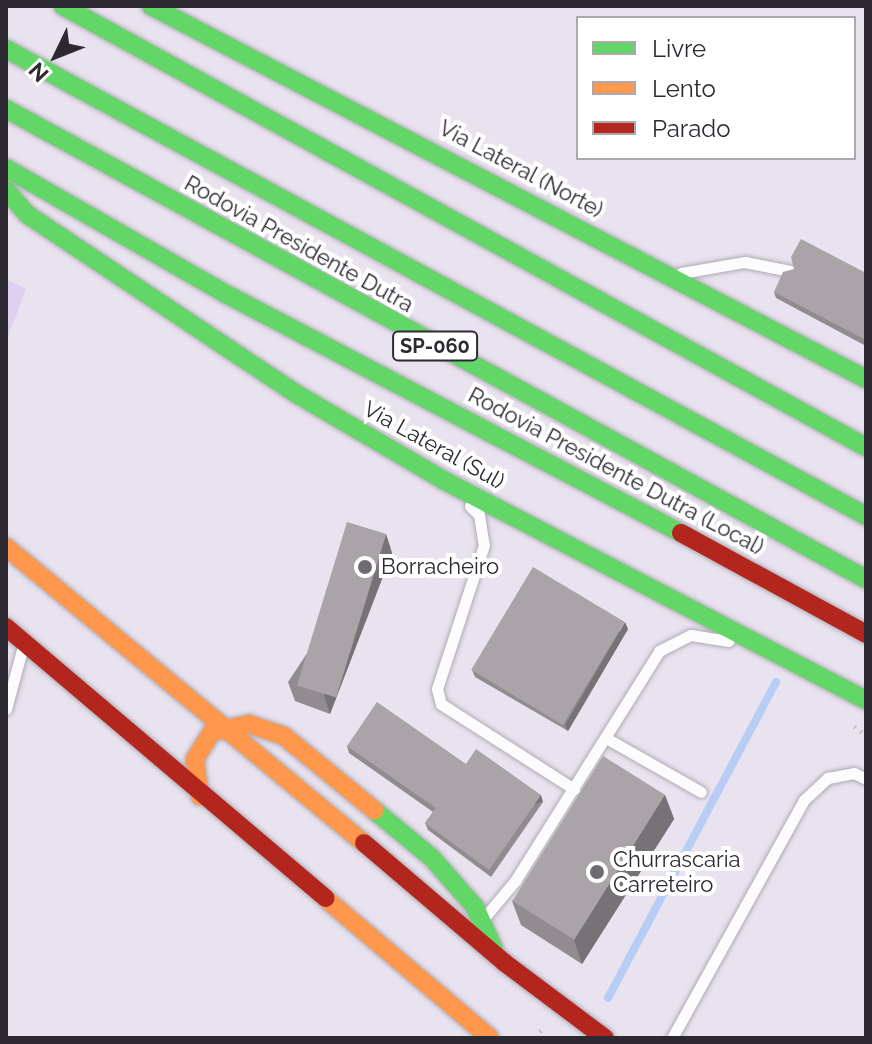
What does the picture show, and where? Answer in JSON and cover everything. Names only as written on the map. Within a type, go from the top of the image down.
[{"type":"main road","points":[[63,6],[866,447]]},
{"type":"main road","name":"Via Lateral (Norte)","points":[[151,6],[866,379]]},
{"type":"main road","name":"Rodovia Presidente Dutra","points":[[6,49],[866,516]]},
{"type":"main road","name":"Rodovia Presidente Dutra","points":[[6,109],[866,579]]},
{"type":"main road","name":"Rodovia Presidente Dutra (Local)","points":[[6,168],[228,295],[502,436],[866,634]]},
{"type":"main road","name":"Via Lateral (Sul)","points":[[6,190],[28,215],[270,377],[443,480],[866,700]]},
{"type":"main road","points":[[6,547],[226,725],[497,956],[605,1038]]},
{"type":"main road","points":[[6,627],[200,796],[490,1038]]},
{"type":"main road","points":[[200,796],[195,759],[212,732],[226,725],[267,728],[301,747],[432,858],[483,920],[497,956]]},
{"type":"lane","points":[[672,276],[745,262],[790,271]]},
{"type":"lane","points":[[443,480],[479,515],[484,545],[437,689],[441,704],[574,789]]},
{"type":"lane","points":[[483,920],[574,789],[659,651],[691,635],[766,647]]},
{"type":"lane","points":[[6,709],[25,642]]},
{"type":"lane","points":[[606,738],[701,792]]},
{"type":"lane","points":[[672,1038],[804,800],[836,775],[854,773],[866,779]]},
{"type":"path","points":[[852,729],[866,736]]},
{"type":"shaded area","points":[[6,279],[26,289],[6,342]]},
{"type":"building","points":[[801,239],[866,273],[866,340],[774,292],[783,272],[794,269],[791,257]]},
{"type":"building","points":[[347,522],[386,534],[336,698],[297,686]]},
{"type":"building","points":[[533,567],[625,622],[563,725],[471,670]]},
{"type":"building","points":[[377,702],[466,764],[476,749],[541,795],[489,870],[425,823],[436,808],[347,746]]},
{"type":"building","name":"Churrascaria Carreteiro","points":[[603,756],[665,795],[574,940],[512,901]]},
{"type":"waterway","points":[[608,998],[776,682]]},
{"type":"traffic: fast","points":[[63,6],[866,447]]},
{"type":"traffic: fast","points":[[151,6],[866,379]]},
{"type":"traffic: fast","points":[[6,49],[866,516]]},
{"type":"traffic: fast","points":[[6,109],[866,579]]},
{"type":"traffic: fast","points":[[6,168],[228,295],[681,533]]},
{"type":"traffic: fast","points":[[6,190],[28,215],[295,393],[443,480],[866,700]]},
{"type":"traffic: fast","points":[[374,810],[432,858],[475,907],[494,949]]},
{"type":"traffic: slow","points":[[6,547],[364,843]]},
{"type":"traffic: slow","points":[[200,796],[195,759],[212,732],[249,724],[284,736],[374,810]]},
{"type":"traffic: slow","points":[[325,898],[490,1038]]},
{"type":"traffic: jam","points":[[681,533],[866,634]]},
{"type":"traffic: jam","points":[[6,627],[325,898]]},
{"type":"traffic: jam","points":[[364,843],[505,963],[605,1038]]},
{"type":"place","name":"Borracheiro","points":[[365,567]]},
{"type":"place","name":"Churrascaria Carreteiro","points":[[597,872]]}]
